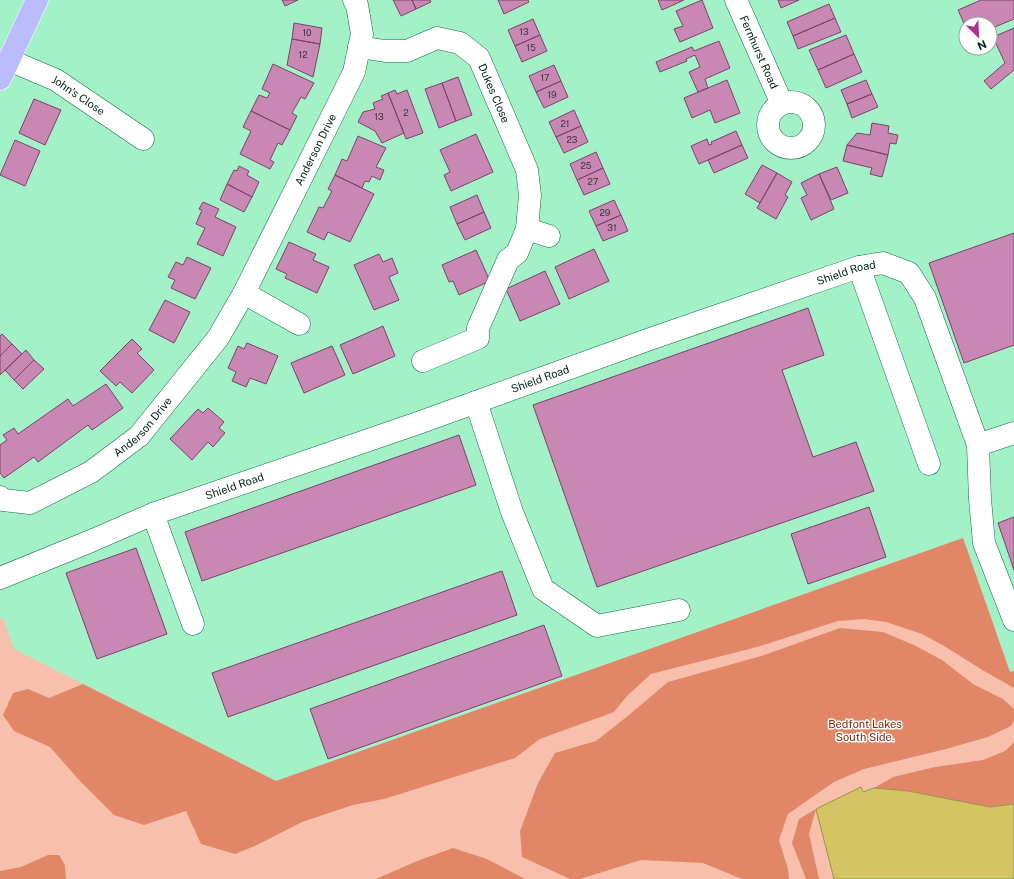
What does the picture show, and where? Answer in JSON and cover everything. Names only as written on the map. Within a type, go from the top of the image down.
[{"type":"main road","points":[[4,69],[37,0]]},
{"type":"street","name":"Anderson Drive","points":[[0,497],[3,500],[30,503],[91,472],[139,436],[218,338],[244,293],[354,72],[362,34],[357,5],[354,0]]},
{"type":"street","name":"Fernhurst Road","points":[[736,0],[782,104]]},
{"type":"street","name":"Dukes Close","points":[[359,47],[386,51],[407,51],[437,38],[460,44],[479,58],[527,170],[530,195],[527,229],[517,253],[508,260],[478,328],[478,338],[423,361]]},
{"type":"street","name":"John's Close","points":[[4,69],[56,80],[143,139]]},
{"type":"street","points":[[527,229],[549,236]]},
{"type":"street","name":"Shield Road","points":[[0,578],[153,514],[859,267],[883,263],[909,273],[925,298],[978,446],[984,543],[1014,620]]},
{"type":"street","points":[[859,267],[929,464]]},
{"type":"street","points":[[244,293],[299,324]]},
{"type":"street","points":[[476,402],[512,512],[544,589],[597,626],[679,610]]},
{"type":"street","points":[[978,446],[1014,433]]},
{"type":"street","points":[[153,514],[193,624]]},
{"type":"green space","name":"Bedfont Lakes South Side.","points":[[963,538],[1010,672],[1014,671],[1014,879],[0,879],[0,619],[3,618],[14,649],[276,781]]},
{"type":"green space","points":[[963,538],[1010,672],[1014,671],[1014,688],[922,634],[886,622],[864,619],[838,621],[757,647],[651,674],[627,696],[614,712],[540,739],[515,758],[384,799],[353,805],[302,822],[257,845],[235,854],[201,844],[186,811],[144,825],[114,815],[79,780],[50,747],[14,731],[3,715],[13,693],[28,689],[49,698],[83,684],[276,781]]},
{"type":"green space","points":[[840,628],[883,632],[914,645],[942,660],[973,684],[1003,699],[1014,709],[1014,721],[1011,726],[988,737],[864,769],[834,782],[788,814],[779,840],[788,869],[789,879],[742,879],[703,863],[641,860],[580,879],[570,879],[522,857],[520,831],[538,783],[555,753],[596,741],[668,682],[761,656]]},
{"type":"green space","points":[[1014,742],[1014,804],[990,807],[908,791],[874,788],[893,777],[935,767],[983,760],[1005,751]]},
{"type":"green space","points":[[816,809],[809,834],[819,879],[806,879],[792,843],[799,819]]},
{"type":"green space","points":[[453,848],[487,859],[525,879],[376,879],[417,861]]},
{"type":"green space","points":[[48,855],[59,855],[65,865],[66,879],[0,879],[0,871],[21,867]]},
{"type":"shaded area","points":[[861,787],[863,792],[874,788],[908,791],[990,807],[1014,804],[1014,879],[834,879],[816,809]]},
{"type":"building","points":[[282,0],[298,0],[285,6]]},
{"type":"building","points":[[393,0],[412,0],[416,9],[401,16]]},
{"type":"building","points":[[412,0],[430,0],[431,2],[416,9]]},
{"type":"building","points":[[498,0],[528,0],[529,2],[504,14]]},
{"type":"building","points":[[658,0],[684,0],[662,10]]},
{"type":"building","points":[[702,0],[713,28],[680,42],[674,29],[683,26],[676,11]]},
{"type":"building","points":[[778,0],[799,0],[781,8]]},
{"type":"building","points":[[981,0],[1014,0],[1014,19],[998,26],[998,16],[961,16],[958,10]]},
{"type":"building","points":[[829,4],[835,18],[793,36],[787,22]]},
{"type":"building","points":[[835,18],[841,32],[798,49],[793,36]]},
{"type":"building","points":[[533,19],[540,35],[515,46],[508,30]]},
{"type":"building","points":[[294,23],[322,28],[320,44],[292,39]]},
{"type":"building","points":[[1014,28],[1014,70],[991,89],[984,81],[1005,63],[998,48],[998,35]]},
{"type":"building","points":[[540,35],[547,51],[522,62],[515,46]]},
{"type":"building","points":[[846,35],[854,54],[818,70],[809,50]]},
{"type":"building","points":[[292,39],[320,44],[313,77],[287,65]]},
{"type":"building","points":[[719,41],[730,68],[705,79],[708,88],[698,92],[689,72],[700,67],[695,55],[686,59],[687,61],[660,72],[656,62],[692,47],[694,51]]},
{"type":"building","points":[[854,54],[862,72],[826,88],[818,70]]},
{"type":"building","points":[[273,64],[314,83],[305,99],[301,97],[292,113],[297,116],[290,130],[251,111],[259,95],[267,98],[270,93],[262,89]]},
{"type":"building","points":[[554,65],[561,81],[536,92],[529,76]]},
{"type":"building","points":[[458,77],[472,115],[456,121],[442,83]]},
{"type":"building","points":[[727,80],[740,113],[715,123],[710,110],[692,118],[684,98]]},
{"type":"building","points":[[866,80],[872,94],[847,104],[841,90]]},
{"type":"building","points":[[561,81],[568,97],[544,108],[536,92]]},
{"type":"building","points":[[442,83],[456,121],[439,128],[425,89]]},
{"type":"building","points":[[395,90],[397,94],[407,90],[423,133],[406,139],[388,93]]},
{"type":"building","points":[[388,93],[404,133],[382,143],[375,131],[358,122],[363,112],[375,109],[373,103],[383,99],[381,96]]},
{"type":"building","points":[[872,94],[878,107],[852,118],[847,104]]},
{"type":"building","points":[[34,99],[61,110],[45,145],[19,133]]},
{"type":"building","points":[[574,110],[581,126],[556,137],[549,122]]},
{"type":"building","points":[[251,111],[290,130],[282,145],[278,143],[270,160],[274,162],[270,169],[240,154],[251,131],[243,127]]},
{"type":"building","points":[[872,123],[889,126],[888,133],[898,135],[896,144],[890,143],[888,155],[847,145],[857,133],[870,135]]},
{"type":"building","points":[[581,126],[588,142],[564,153],[556,137]]},
{"type":"building","points":[[736,131],[742,145],[699,164],[691,146],[707,139],[709,145],[712,144],[711,142]]},
{"type":"building","points":[[476,134],[493,172],[451,191],[444,175],[450,172],[440,150]]},
{"type":"building","points":[[358,136],[386,148],[376,167],[384,170],[380,180],[372,176],[369,182],[365,181],[362,188],[335,175],[342,159],[347,161]]},
{"type":"building","points":[[15,140],[40,151],[25,186],[0,175]]},
{"type":"building","points":[[742,145],[748,158],[714,173],[708,160]]},
{"type":"building","points":[[847,145],[888,155],[882,177],[870,174],[872,168],[843,161]]},
{"type":"building","points":[[596,152],[603,168],[577,180],[570,164]]},
{"type":"building","points":[[762,165],[777,173],[760,203],[745,194]]},
{"type":"building","points":[[239,166],[249,171],[247,175],[259,182],[252,197],[227,184],[234,170],[237,171]]},
{"type":"building","points":[[837,167],[848,193],[831,200],[819,174]]},
{"type":"building","points":[[603,168],[610,184],[584,195],[577,180]]},
{"type":"building","points":[[777,173],[792,182],[785,195],[788,197],[776,219],[757,208]]},
{"type":"building","points":[[819,174],[834,209],[811,220],[801,198],[807,195],[801,183]]},
{"type":"building","points":[[335,175],[374,194],[350,242],[328,232],[324,240],[307,232],[319,207],[323,208],[332,191],[328,189]]},
{"type":"building","points":[[227,184],[252,197],[244,212],[220,200]]},
{"type":"building","points":[[477,195],[484,212],[457,224],[450,207]]},
{"type":"building","points":[[614,200],[621,215],[596,226],[589,211]]},
{"type":"building","points":[[203,202],[219,209],[215,217],[236,227],[223,256],[197,244],[205,228],[196,224],[202,210],[199,209]]},
{"type":"building","points":[[484,212],[491,228],[465,240],[457,224]]},
{"type":"building","points":[[621,215],[628,231],[603,241],[596,226]]},
{"type":"building","points":[[1014,233],[1014,345],[964,363],[929,263]]},
{"type":"building","points":[[289,242],[316,254],[313,260],[329,267],[317,293],[285,278],[287,274],[276,269]]},
{"type":"building","points":[[594,249],[609,281],[569,299],[555,267]]},
{"type":"building","points":[[476,250],[490,281],[459,295],[453,281],[449,282],[442,265]]},
{"type":"building","points":[[379,254],[383,262],[392,258],[398,273],[389,277],[399,300],[374,310],[354,265]]},
{"type":"building","points":[[187,257],[211,268],[195,299],[171,288],[175,280],[168,277],[176,262],[183,265]]},
{"type":"building","points":[[545,271],[560,304],[520,321],[506,289]]},
{"type":"building","points":[[165,300],[190,312],[174,343],[149,330]]},
{"type":"building","points":[[808,308],[824,355],[782,370],[813,457],[856,442],[874,491],[597,587],[533,405]]},
{"type":"building","points":[[383,326],[395,356],[353,374],[340,345]]},
{"type":"building","points":[[2,334],[12,344],[0,356],[0,336]]},
{"type":"building","points":[[132,339],[142,349],[137,353],[154,370],[132,393],[120,382],[116,386],[100,371]]},
{"type":"building","points":[[247,343],[278,356],[266,384],[250,378],[246,387],[232,381],[236,372],[228,368],[238,346],[244,349]]},
{"type":"building","points":[[12,344],[22,354],[0,375],[0,356]]},
{"type":"building","points":[[332,346],[345,375],[304,393],[291,363]]},
{"type":"building","points":[[26,350],[34,360],[14,380],[5,370]]},
{"type":"building","points":[[34,360],[44,369],[23,389],[14,380]]},
{"type":"building","points":[[106,384],[123,408],[92,430],[88,425],[38,462],[34,457],[4,478],[0,473],[0,445],[7,440],[3,435],[14,428],[18,434],[68,399],[73,406]]},
{"type":"building","points":[[208,408],[224,422],[219,428],[225,433],[213,447],[208,442],[192,460],[170,439],[198,409],[203,413]]},
{"type":"building","points":[[459,435],[476,485],[202,581],[185,532]]},
{"type":"building","points":[[869,507],[886,557],[808,584],[791,534]]},
{"type":"building","points":[[1014,517],[1014,570],[998,523]]},
{"type":"building","points":[[136,548],[167,634],[97,659],[66,573]]},
{"type":"building","points":[[502,571],[517,615],[228,717],[212,673]]},
{"type":"building","points":[[544,625],[562,676],[328,759],[310,709]]}]
